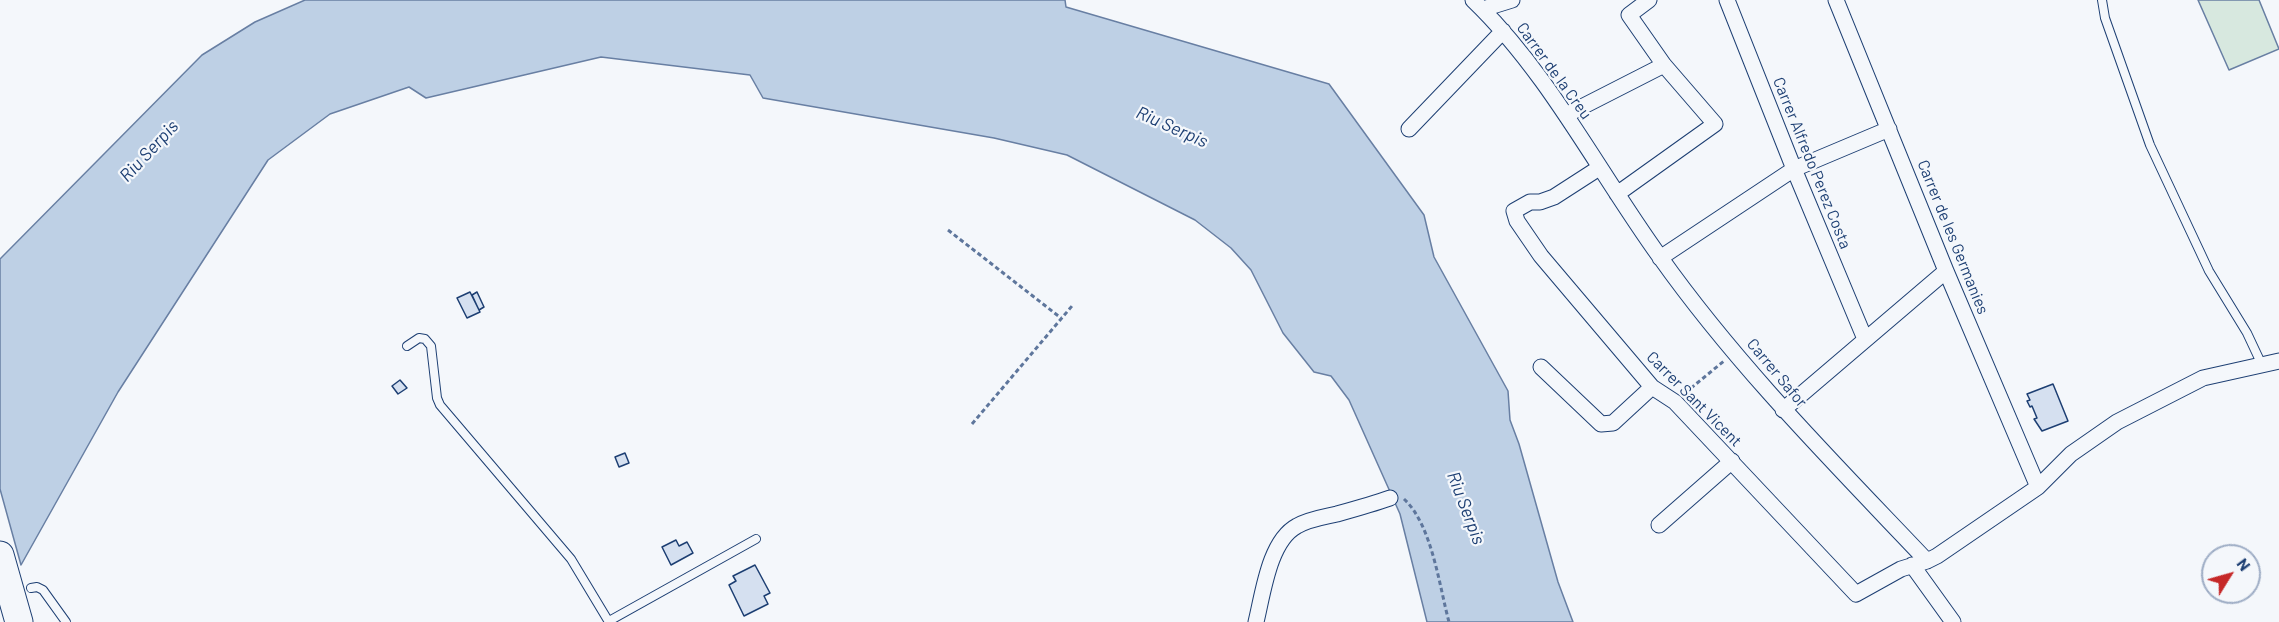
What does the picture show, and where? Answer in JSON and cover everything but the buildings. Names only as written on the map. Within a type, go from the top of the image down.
[{"type":"highway","points":[[0,555],[19,622]]},
{"type":"street","points":[[1478,5],[1512,0]]},
{"type":"street","points":[[1617,194],[1715,124],[1664,65],[1629,15],[1649,0]]},
{"type":"street","name":"Carrer Alfredo Perez Costa","points":[[1727,0],[1865,339]]},
{"type":"street","name":"Carrer de les Germanies","points":[[1836,0],[1946,271],[2038,488]]},
{"type":"street","name":"Carrer de la Creu","points":[[1478,5],[1503,31],[1566,115],[1617,194]]},
{"type":"street","points":[[1409,129],[1503,31]]},
{"type":"street","points":[[1566,115],[1664,65]]},
{"type":"street","points":[[1660,258],[1794,169],[1889,129]]},
{"type":"street","name":"Carrer Sant Vicent","points":[[1599,168],[1554,197],[1522,205],[1514,211],[1517,221],[1541,256],[1652,387],[1675,402],[1856,594],[1901,569],[1912,566]]},
{"type":"street","name":"Carrer Safor","points":[[1617,194],[1660,258],[1783,410],[1927,561]]},
{"type":"street","points":[[1783,410],[1946,271]]},
{"type":"street","points":[[1953,622],[1912,566],[1927,561],[2038,488],[2070,454],[2117,422],[2203,378],[2279,361]]},
{"type":"street","points":[[1540,367],[1601,424],[1613,423],[1652,387]]},
{"type":"street","points":[[1659,525],[1732,461]]},
{"type":"street","points":[[1256,622],[1271,562],[1279,544],[1290,531],[1310,520],[1390,498]]},
{"type":"lane","points":[[2102,0],[2105,18],[2150,145],[2209,271],[2247,333],[2262,365]]},
{"type":"lane","points":[[407,346],[419,339],[429,342],[440,405],[571,559],[609,622],[756,539]]},
{"type":"lane","points":[[31,588],[37,587],[43,590],[66,622]]},
{"type":"path","points":[[948,230],[1061,318]]},
{"type":"path","points":[[972,424],[1072,306]]},
{"type":"path","points":[[1675,402],[1735,352]]},
{"type":"path","points":[[1390,498],[1397,496],[1403,498],[1412,506],[1420,520],[1449,622]]},
{"type":"shaded area","points":[[2198,0],[2259,0],[2279,49],[2229,70]]},
{"type":"water","name":"Riu Serpis","points":[[305,0],[1065,0],[1066,7],[1329,84],[1424,215],[1434,257],[1508,391],[1510,420],[1519,444],[1558,582],[1573,622],[1427,622],[1400,514],[1349,400],[1331,376],[1314,372],[1283,333],[1251,270],[1231,248],[1195,220],[1067,155],[994,138],[763,98],[750,75],[601,57],[426,98],[409,87],[330,114],[268,160],[118,392],[21,565],[0,489],[0,259],[202,55],[255,22]]}]
